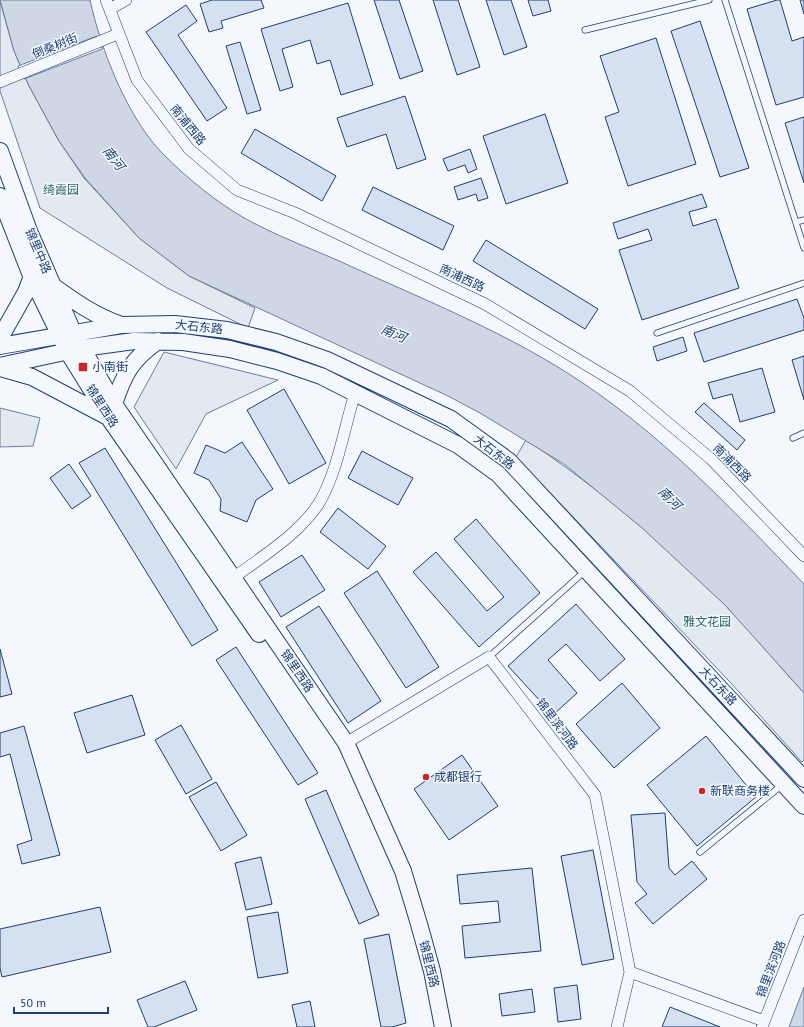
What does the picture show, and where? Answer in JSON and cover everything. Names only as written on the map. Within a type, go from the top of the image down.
[{"type":"main road","name":"锦里中路","points":[[0,151],[29,231],[52,285],[66,334]]},
{"type":"main road","name":"锦里中路","points":[[0,196],[32,276],[76,350]]},
{"type":"main road","points":[[0,338],[5,333],[26,292],[32,276]]},
{"type":"main road","points":[[52,285],[76,303],[104,319],[121,325]]},
{"type":"main road","name":"大石东路","points":[[66,334],[121,325],[175,324],[227,330],[276,342],[327,360],[451,419],[509,461],[804,779]]},
{"type":"main road","points":[[0,346],[66,334]]},
{"type":"main road","name":"大石东路","points":[[76,350],[134,341],[183,342],[230,349],[277,361],[321,376],[458,446],[498,474],[804,806]]},
{"type":"main road","points":[[0,367],[32,377],[95,409],[112,411],[122,379],[134,361],[158,341]]},
{"type":"main road","points":[[0,367],[76,350]]},
{"type":"main road","name":"锦里西路","points":[[76,350],[112,411],[229,582],[337,748],[377,833],[404,904],[417,952],[432,1027]]},
{"type":"main road","name":"锦里西路","points":[[229,582],[346,743],[402,871],[432,971],[443,1027]]},
{"type":"street","points":[[108,4],[126,0]]},
{"type":"street","name":"南浦西路","points":[[108,4],[118,34],[137,80],[189,149],[237,190],[295,213],[485,304],[630,391],[710,459],[804,556]]},
{"type":"street","name":"倒桑树街","points":[[0,82],[118,34]]},
{"type":"street","points":[[229,582],[293,533],[319,503],[331,478],[355,393]]},
{"type":"street","points":[[346,743],[489,657]]},
{"type":"street","name":"锦里滨河路","points":[[489,657],[595,795],[630,972]]},
{"type":"street","name":"锦里滨河路","points":[[763,1024],[804,920]]},
{"type":"street","points":[[617,1027],[630,972],[763,1024]]},
{"type":"lane","points":[[585,30],[709,0]]},
{"type":"lane","points":[[725,0],[804,248]]},
{"type":"lane","points":[[796,222],[804,220]]},
{"type":"lane","points":[[657,334],[804,283]]},
{"type":"lane","points":[[793,438],[804,433]]},
{"type":"lane","points":[[489,657],[586,571]]},
{"type":"lane","points":[[700,852],[783,784]]},
{"type":"green space","name":"绮霞园","points":[[0,1],[14,51],[29,86],[59,141],[84,178],[139,238],[189,276],[255,308],[248,328],[167,288],[40,208],[0,91]]},
{"type":"green space","points":[[164,352],[278,380],[206,414],[176,469],[134,407]]},
{"type":"green space","points":[[0,408],[40,418],[33,446],[0,447]]},
{"type":"green space","name":"雅文花园","points":[[526,440],[579,477],[654,538],[725,605],[804,693],[804,760],[802,762],[730,682],[516,457]]},
{"type":"water","name":"南河","points":[[0,0],[90,0],[108,61],[127,102],[138,121],[150,139],[163,154],[202,189],[224,205],[257,225],[455,313],[542,357],[602,396],[664,445],[721,499],[804,584],[804,693],[725,605],[641,527],[564,464],[480,413],[448,396],[189,276],[139,238],[85,178],[59,141],[29,86],[14,51]]},
{"type":"water","points":[[804,987],[804,1027],[789,1027]]},
{"type":"pier","points":[[97,36],[102,49],[24,79],[18,66]]},
{"type":"building","points":[[212,0],[261,0],[264,8],[221,21],[223,28],[209,32],[200,4]]},
{"type":"building","points":[[374,0],[399,0],[423,71],[400,79]]},
{"type":"building","points":[[433,0],[458,0],[480,67],[457,75]]},
{"type":"building","points":[[486,0],[511,0],[527,47],[504,55]]},
{"type":"building","points":[[528,0],[548,0],[551,11],[533,16]]},
{"type":"building","points":[[780,0],[792,41],[804,37],[804,97],[776,105],[747,9]]},
{"type":"building","points":[[800,0],[804,0],[804,14]]},
{"type":"building","points":[[348,3],[373,85],[341,95],[330,60],[317,64],[310,40],[282,49],[293,87],[280,91],[261,29]]},
{"type":"building","points":[[186,5],[197,21],[178,35],[227,108],[207,121],[146,32]]},
{"type":"building","points":[[700,21],[749,168],[720,177],[671,31]]},
{"type":"building","points":[[656,38],[696,164],[628,186],[605,117],[619,112],[600,56]]},
{"type":"building","points":[[240,42],[261,110],[247,114],[226,46]]},
{"type":"building","points":[[405,96],[426,159],[397,169],[386,134],[347,147],[337,118]]},
{"type":"building","points":[[545,114],[568,183],[506,204],[483,136]]},
{"type":"building","points":[[804,117],[804,183],[785,123]]},
{"type":"building","points":[[255,129],[336,176],[322,201],[241,153]]},
{"type":"building","points":[[470,149],[477,169],[468,173],[465,165],[448,171],[443,159]]},
{"type":"building","points":[[481,178],[488,198],[478,201],[476,194],[458,200],[454,187]]},
{"type":"building","points":[[373,187],[454,226],[443,250],[362,210]]},
{"type":"building","points":[[702,194],[707,207],[689,212],[693,226],[716,219],[739,288],[642,320],[619,250],[652,240],[648,229],[618,239],[613,223]]},
{"type":"building","points":[[486,240],[598,309],[585,329],[473,261]]},
{"type":"building","points":[[797,299],[804,318],[804,330],[704,362],[694,333]]},
{"type":"building","points":[[683,337],[687,351],[657,361],[653,347]]},
{"type":"building","points":[[804,356],[804,400],[792,360]]},
{"type":"building","points":[[762,368],[775,412],[740,422],[732,394],[713,399],[708,383]]},
{"type":"building","points":[[284,389],[326,463],[289,484],[247,410]]},
{"type":"building","points":[[704,403],[745,440],[737,450],[695,412]]},
{"type":"building","points":[[242,442],[273,489],[256,500],[247,522],[220,511],[221,499],[209,480],[194,473],[206,445],[225,453]]},
{"type":"building","points":[[105,448],[218,630],[192,646],[79,463]]},
{"type":"building","points":[[362,451],[413,478],[398,505],[348,478]]},
{"type":"building","points":[[69,464],[91,496],[72,509],[50,478]]},
{"type":"building","points":[[338,508],[386,546],[368,569],[320,532]]},
{"type":"building","points":[[476,519],[540,593],[479,647],[413,572],[436,552],[487,611],[504,597],[454,539]]},
{"type":"building","points":[[302,555],[325,590],[281,617],[259,582]]},
{"type":"building","points":[[377,571],[439,667],[406,688],[344,593]]},
{"type":"building","points":[[576,604],[625,659],[600,681],[566,644],[548,660],[577,693],[553,715],[508,666]]},
{"type":"building","points":[[319,606],[381,701],[348,723],[286,627]]},
{"type":"building","points":[[236,647],[318,773],[298,785],[216,660]]},
{"type":"building","points":[[0,649],[12,694],[0,697]]},
{"type":"building","points":[[622,683],[660,728],[614,768],[576,724]]},
{"type":"building","points":[[132,695],[145,735],[87,753],[74,713]]},
{"type":"building","points":[[181,725],[212,779],[186,794],[155,740]]},
{"type":"building","points":[[24,726],[60,855],[22,864],[17,845],[32,840],[10,754],[0,757],[0,733]]},
{"type":"building","name":"新联商务楼","points":[[706,736],[756,797],[697,846],[647,785]]},
{"type":"building","points":[[462,755],[498,806],[449,840],[414,789]]},
{"type":"building","points":[[216,782],[247,835],[221,851],[189,797]]},
{"type":"building","points":[[326,790],[379,915],[359,924],[305,799]]},
{"type":"building","points":[[665,813],[669,868],[675,875],[692,861],[707,879],[653,924],[635,903],[647,894],[637,882],[631,815]]},
{"type":"building","points":[[593,850],[614,959],[582,965],[561,856]]},
{"type":"building","points":[[261,857],[272,904],[246,910],[235,863]]},
{"type":"building","points":[[532,868],[541,951],[465,958],[462,926],[500,922],[498,901],[460,904],[457,875]]},
{"type":"building","points":[[100,907],[111,952],[2,977],[0,968],[0,929]]},
{"type":"building","points":[[278,912],[288,973],[258,978],[247,917]]},
{"type":"building","points":[[389,934],[406,1023],[392,1027],[381,1027],[364,939]]},
{"type":"building","points":[[185,981],[197,1010],[154,1027],[148,1027],[137,1000]]},
{"type":"building","points":[[577,985],[581,1019],[558,1022],[554,988]]},
{"type":"building","points":[[532,989],[535,1012],[502,1016],[499,994]]},
{"type":"building","points":[[310,1001],[315,1027],[297,1027],[292,1005]]},
{"type":"building","points":[[670,1007],[720,1027],[662,1027]]},
{"type":"place","name":"小南街","points":[[83,367]]},
{"type":"place","name":"成都银行","points":[[426,777]]},
{"type":"place","name":"新联商务楼","points":[[702,791]]}]
